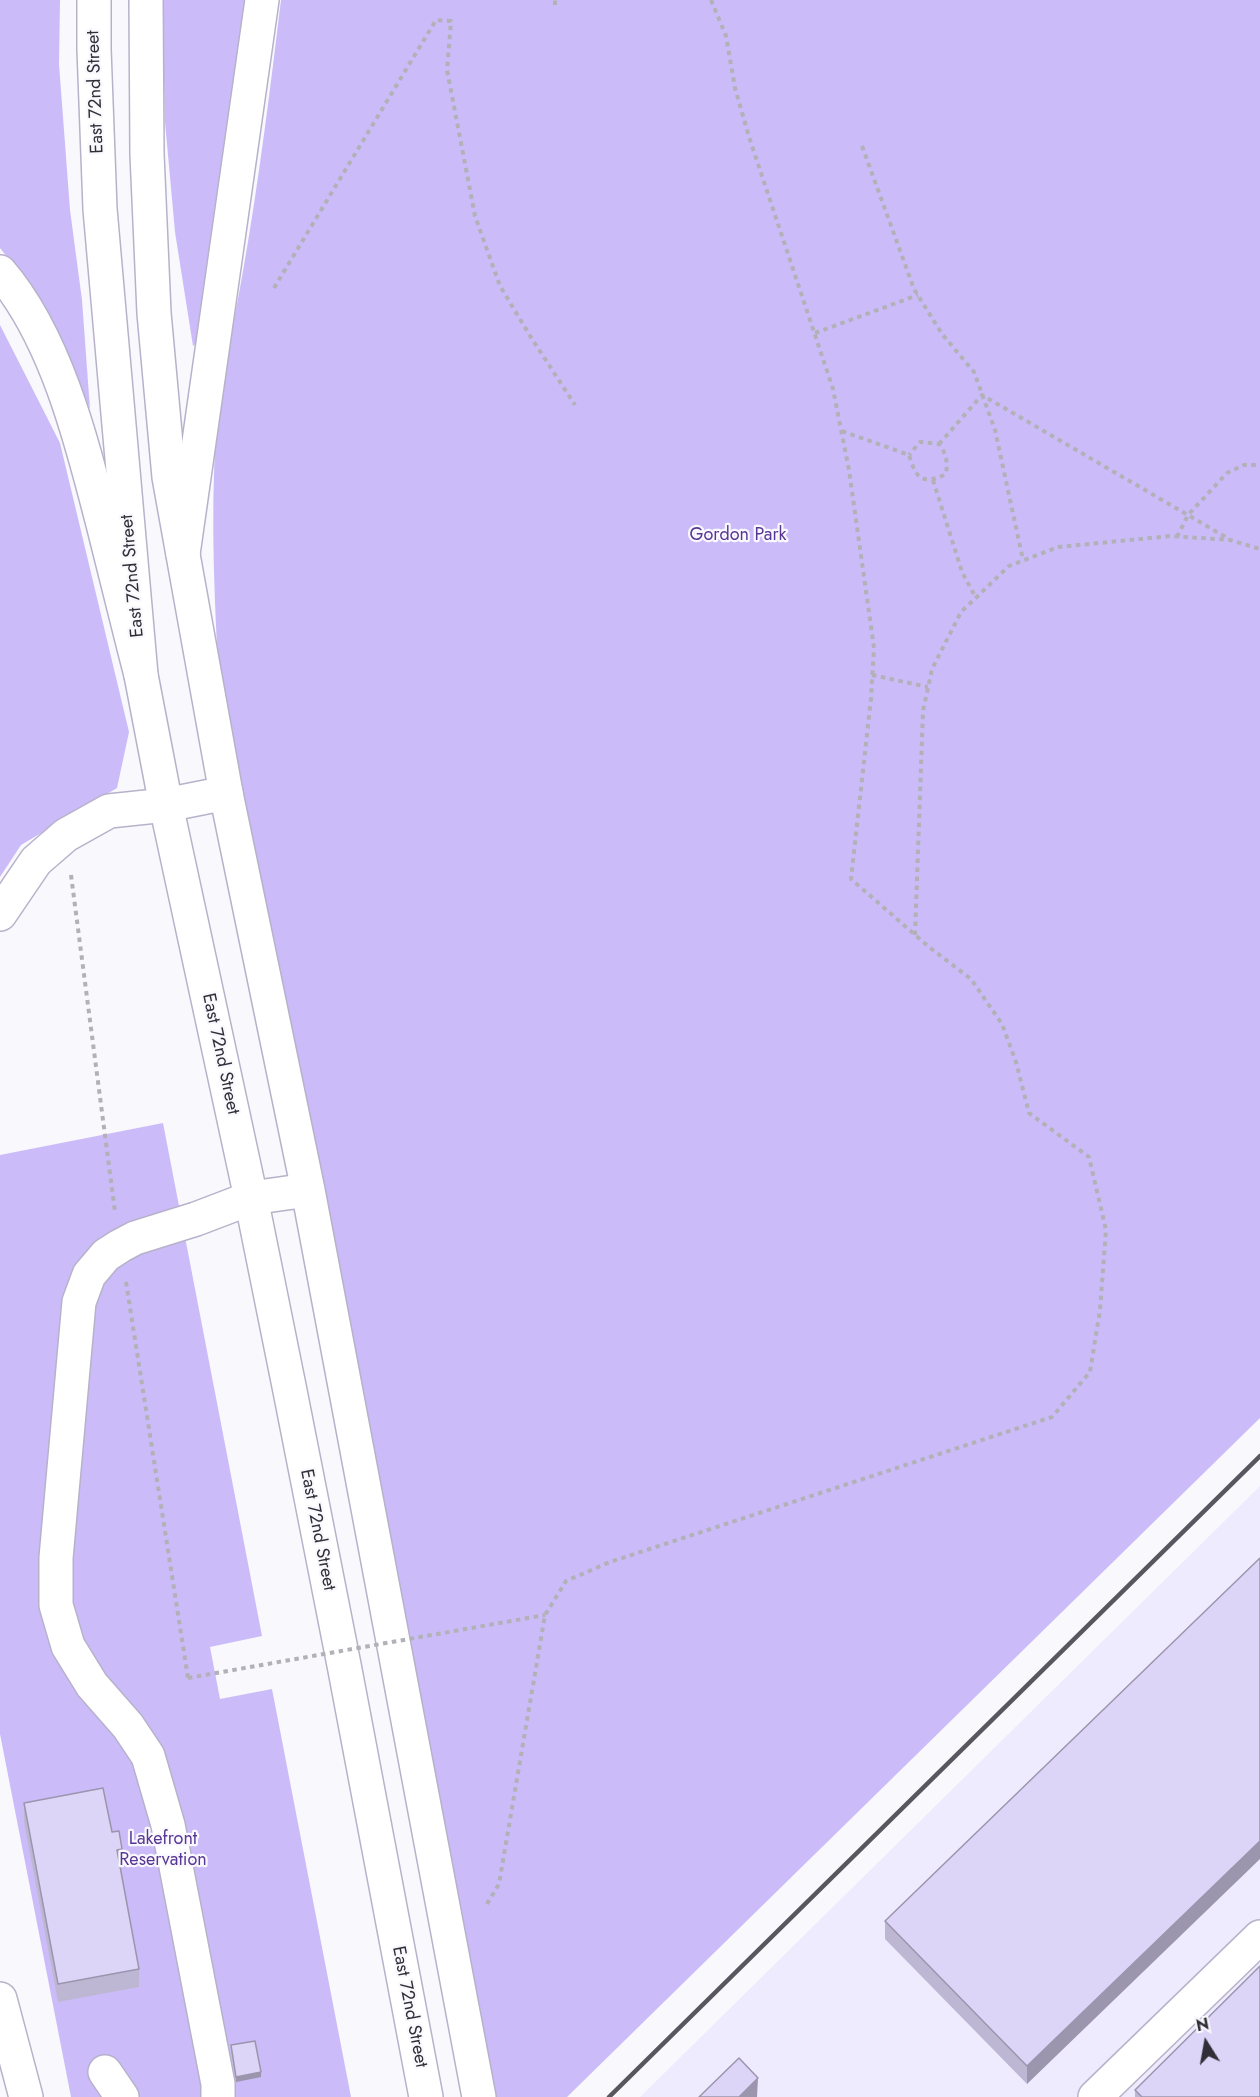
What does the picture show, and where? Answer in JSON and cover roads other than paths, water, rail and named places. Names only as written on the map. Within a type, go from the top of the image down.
[{"type":"main road","name":"East 72nd Street","points":[[94,0],[100,209],[141,675],[166,805],[251,1198],[343,1658],[426,2097]]},
{"type":"main road","points":[[146,0],[147,154],[154,313],[169,477],[226,792],[308,1190],[479,2097]]},
{"type":"main road","points":[[183,554],[262,0]]},
{"type":"main road","points":[[0,272],[9,282],[36,328],[61,381],[88,466],[141,675]]},
{"type":"main road","points":[[0,914],[36,861],[66,835],[109,811],[166,805],[226,792]]},
{"type":"main road","points":[[218,2097],[219,2084],[168,1825],[148,1756],[129,1726],[92,1685],[68,1646],[56,1605],[56,1558],[79,1302],[89,1275],[106,1255],[135,1238],[196,1219],[251,1198],[308,1190]]},
{"type":"main road","points":[[1095,2097],[1260,1936]]},
{"type":"main road","points":[[0,1999],[26,2097]]},
{"type":"railway","points":[[609,2097],[1260,1456]]},
{"type":"park label","name":"Gordon Park","points":[[738,536]]},
{"type":"park label","name":"Lakefront Reservation","points":[[163,1850]]}]
